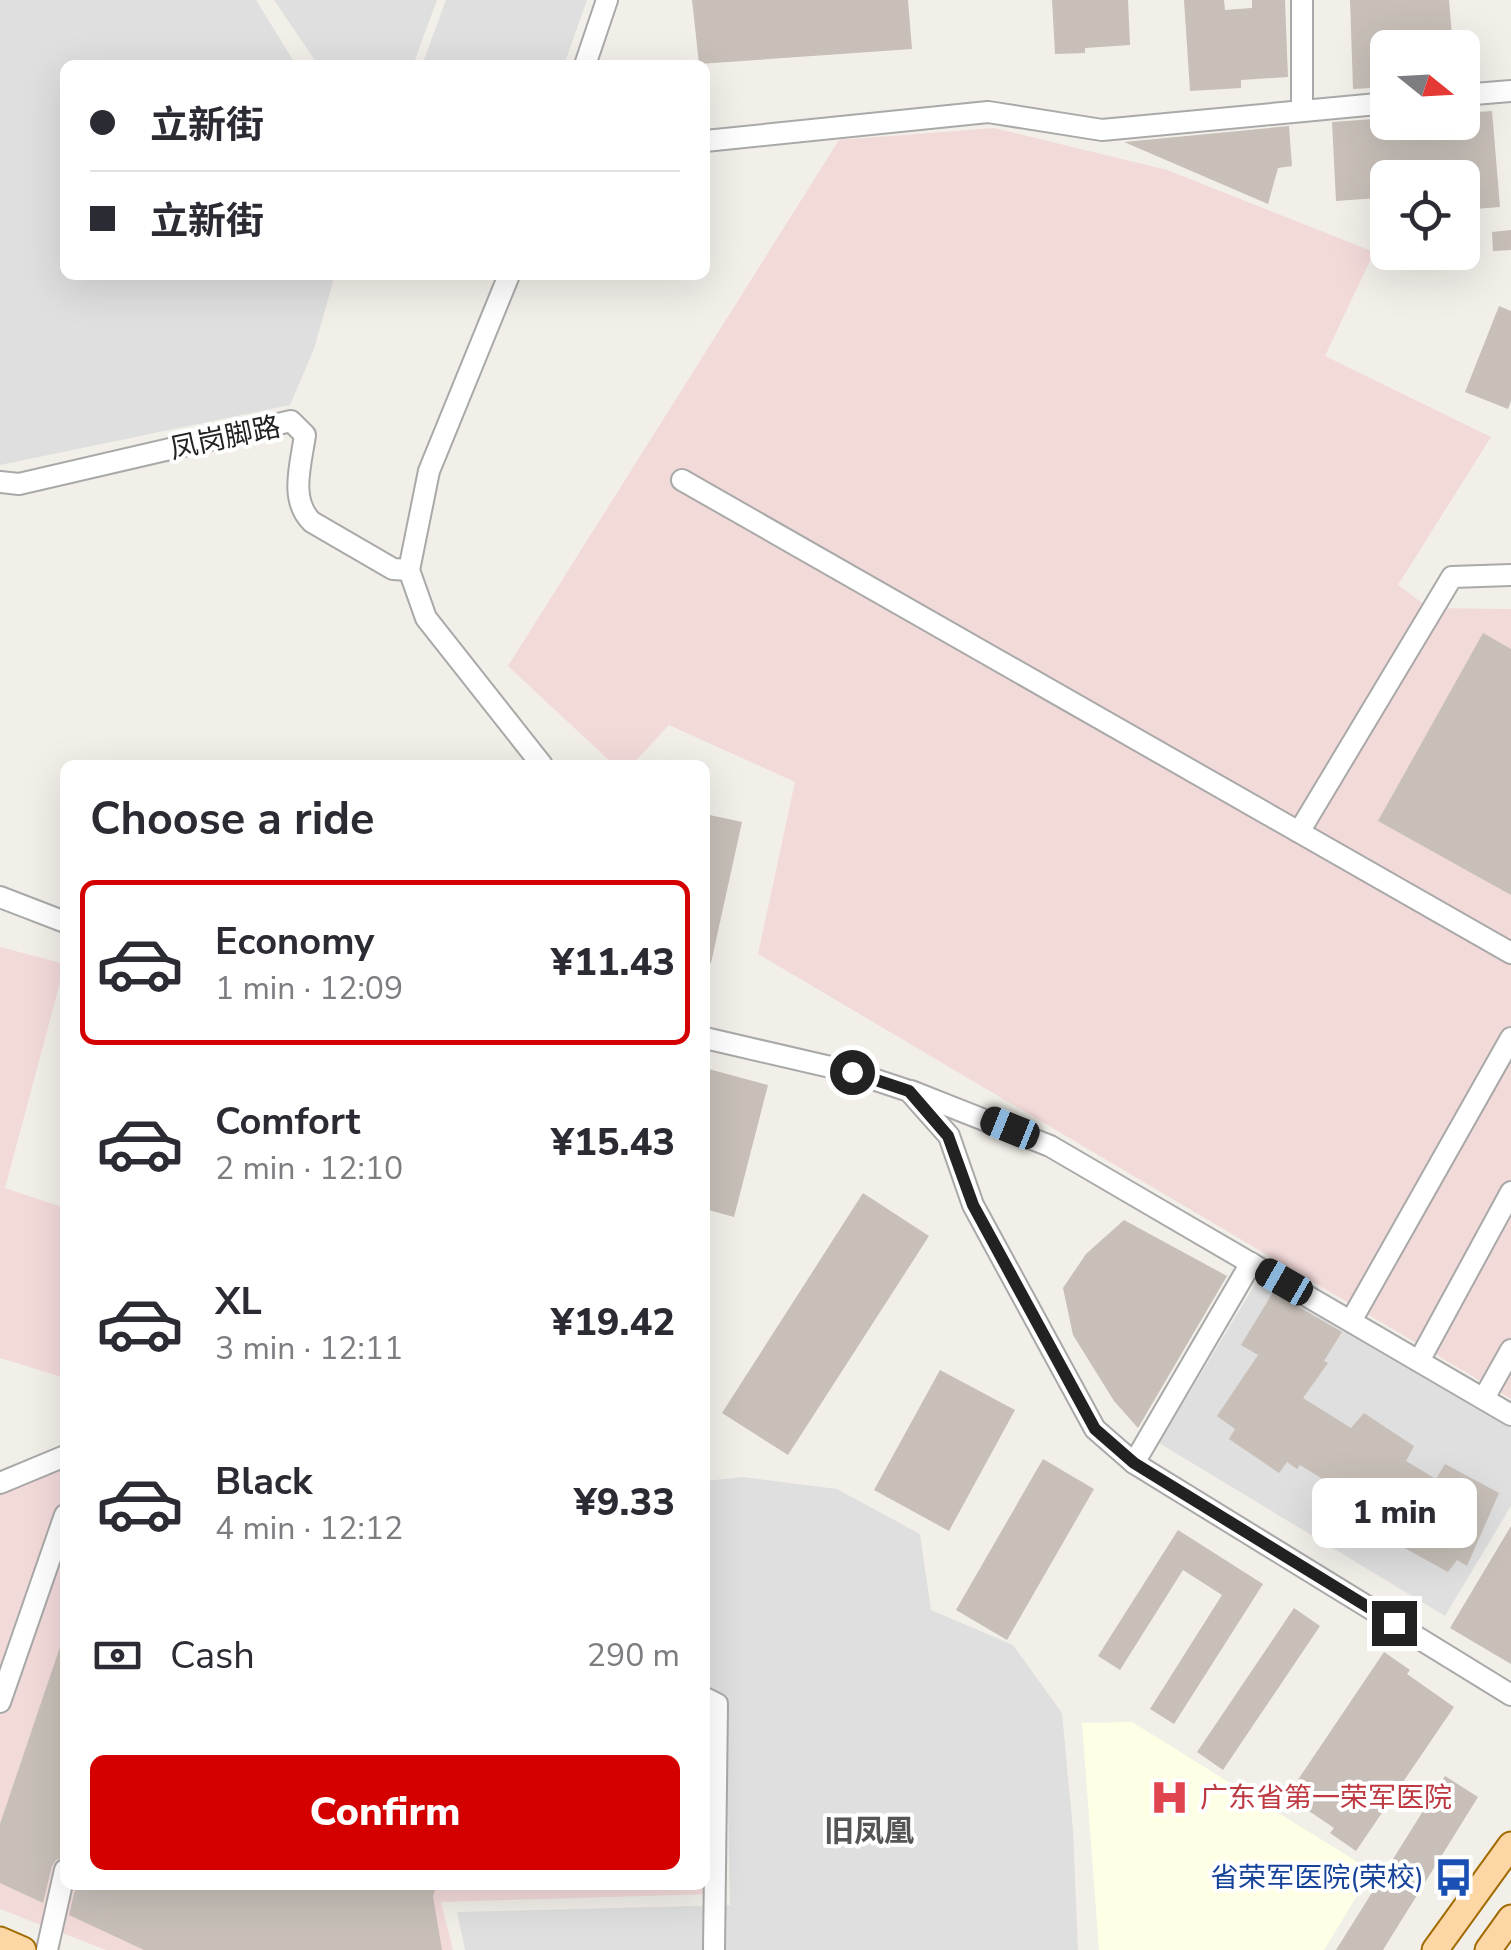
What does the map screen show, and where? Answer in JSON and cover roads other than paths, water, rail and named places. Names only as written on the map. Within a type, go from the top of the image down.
[{"type":"main road","points":[[1436,1950],[1511,1845]]},
{"type":"main road","points":[[1488,1950],[1511,1918]]},
{"type":"main road","points":[[0,1940],[23,1950]]},
{"type":"street","points":[[587,60],[607,0]]},
{"type":"street","points":[[1302,0],[1302,110]]},
{"type":"street","points":[[1480,94],[1511,91]]},
{"type":"street","points":[[710,140],[988,112],[1102,130],[1370,104]]},
{"type":"street","points":[[507,280],[430,470],[410,570],[426,618],[538,760]]},
{"type":"street","name":"凤岗脚路","points":[[0,482],[19,484],[291,421],[305,434],[298,489],[301,512],[393,569],[410,570]]},
{"type":"street","points":[[682,480],[1511,954]]},
{"type":"street","points":[[1299,832],[1452,577],[1511,575]]},
{"type":"street","points":[[0,896],[60,920]]},
{"type":"street","points":[[1351,1321],[1511,1038]]},
{"type":"street","points":[[710,1039],[852,1072],[1050,1146],[1511,1415]]},
{"type":"street","points":[[909,1091],[948,1136],[973,1205],[1095,1429],[1134,1463],[1511,1695]]},
{"type":"street","points":[[1419,1360],[1511,1192]]},
{"type":"street","points":[[1134,1463],[1251,1263]]},
{"type":"street","points":[[1484,1398],[1511,1350]]},
{"type":"street","points":[[0,1482],[60,1458]]},
{"type":"street","points":[[0,1702],[60,1529]]},
{"type":"street","points":[[710,1700],[717,1704],[714,1950]]},
{"type":"street","points":[[48,1950],[61,1890]]},
{"type":"place","name":"广东省第一荣军医院","points":[[1170,1797]]},
{"type":"place","name":"省荣军医院(荣校)","points":[[1454,1877]]},
{"type":"district","name":"旧凤凰","points":[[869,1831]]}]
